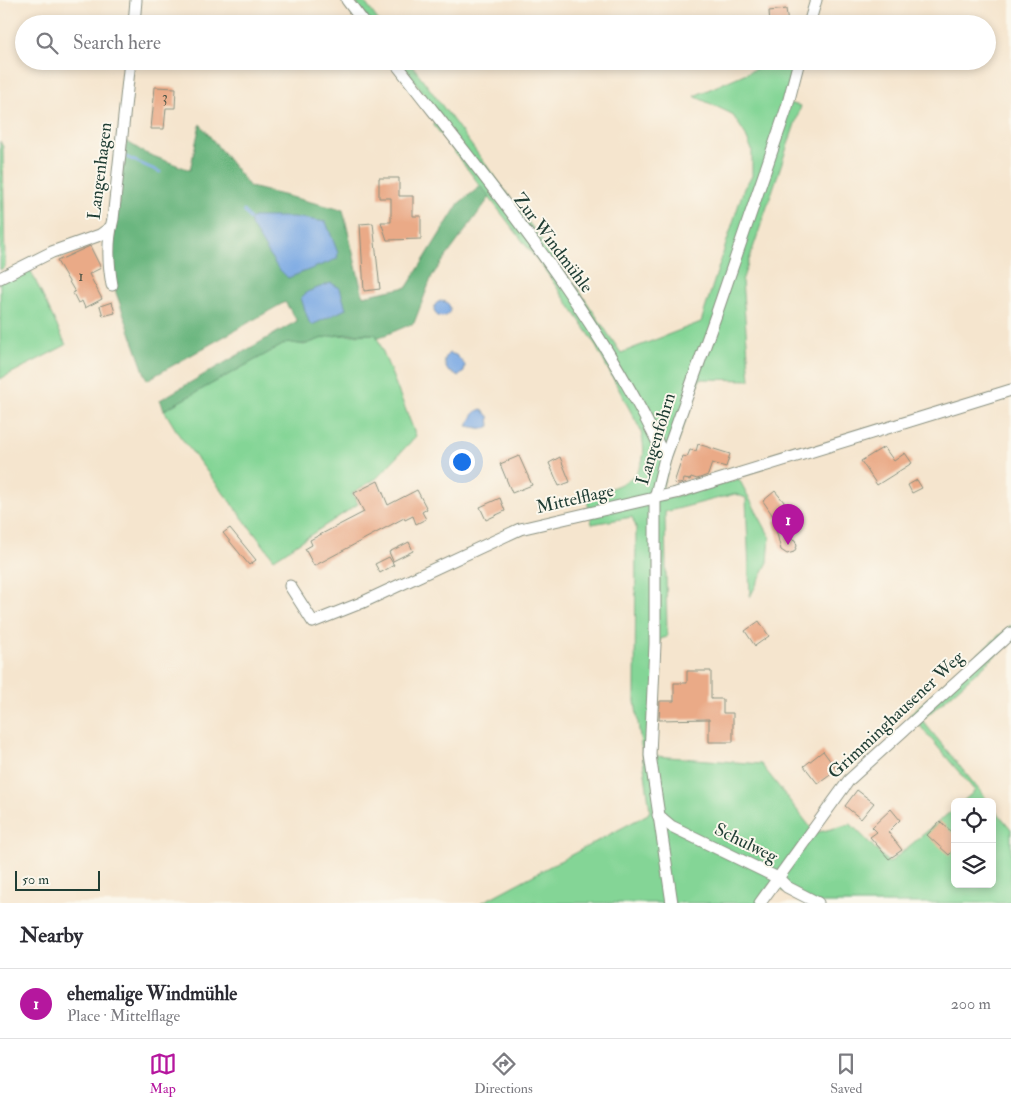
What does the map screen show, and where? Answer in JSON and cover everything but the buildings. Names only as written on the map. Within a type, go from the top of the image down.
[{"type":"street","points":[[135,15],[136,0]]},
{"type":"street","points":[[347,0],[358,15]]},
{"type":"street","points":[[812,15],[816,0]]},
{"type":"street","name":"Langenhagen","points":[[112,285],[109,265],[111,227],[129,70]]},
{"type":"street","name":"Zur Windmühle","points":[[401,70],[573,297],[644,418],[664,458]]},
{"type":"street","name":"Langenfohrn","points":[[672,903],[650,756],[654,644],[655,498],[664,458],[728,279],[786,107],[796,70]]},
{"type":"street","points":[[0,278],[52,252],[100,235],[111,227]]},
{"type":"street","name":"Mittelflage","points":[[290,586],[313,622],[361,603],[520,530],[655,498],[767,467],[913,419],[1011,390]]},
{"type":"street","name":"Grimminghausener Weg","points":[[760,903],[849,780],[1011,633]]},
{"type":"street","name":"Schulweg","points":[[658,815],[672,826],[778,878],[787,887],[818,903]]},
{"type":"green space","points":[[354,0],[363,0],[374,15],[365,15]]},
{"type":"green space","points":[[407,70],[416,70],[578,289],[621,353],[701,322],[744,188],[752,176],[752,150],[744,132],[732,114],[694,96],[753,70],[793,70],[784,102],[801,106],[742,281],[750,380],[700,379],[663,484],[661,500],[739,479],[770,537],[768,562],[750,597],[746,498],[735,494],[665,512],[667,637],[660,639],[655,756],[761,764],[815,833],[851,824],[889,863],[951,811],[951,888],[996,888],[996,811],[1011,829],[1011,903],[807,903],[775,887],[764,903],[481,903],[648,814],[650,810],[635,701],[636,527],[632,517],[592,524],[586,494],[613,487],[633,476],[643,458],[643,445],[640,429],[591,337],[547,273],[433,124],[443,120]]},
{"type":"green space","points":[[200,124],[250,187],[343,210],[363,296],[407,287],[459,203],[481,186],[490,197],[432,276],[414,323],[378,338],[375,334],[351,334],[327,337],[305,344],[288,342],[164,410],[160,400],[297,321],[285,302],[147,380],[113,284],[112,254],[126,141],[145,153],[190,170]]},
{"type":"green space","points":[[0,141],[3,147],[5,267],[0,270]]},
{"type":"green space","points":[[28,265],[66,345],[0,379],[0,280]]},
{"type":"green space","points":[[376,334],[416,436],[377,478],[352,493],[358,504],[274,559],[179,435],[164,410],[288,342],[304,345],[328,336]]},
{"type":"green space","points":[[1011,625],[1011,642],[922,720],[986,798],[967,798],[975,791],[910,714]]},
{"type":"water","points":[[254,217],[294,217],[326,222],[338,253],[337,259],[288,278],[277,267],[251,225],[250,219]]},
{"type":"water","points":[[331,283],[340,288],[346,309],[312,325],[309,322],[301,298],[307,292]]},
{"type":"water","points":[[442,301],[450,309],[442,317],[434,309]]},
{"type":"water","points":[[449,353],[456,355],[465,365],[464,372],[459,376],[448,371],[445,359]]},
{"type":"water","points":[[481,409],[489,416],[490,426],[484,429],[467,426],[475,412]]},
{"type":"waterway","points":[[126,157],[160,172]]},
{"type":"waterway","points":[[244,211],[250,219]]},
{"type":"place","name":"ehemalige Windmühle","points":[[788,545]]}]
